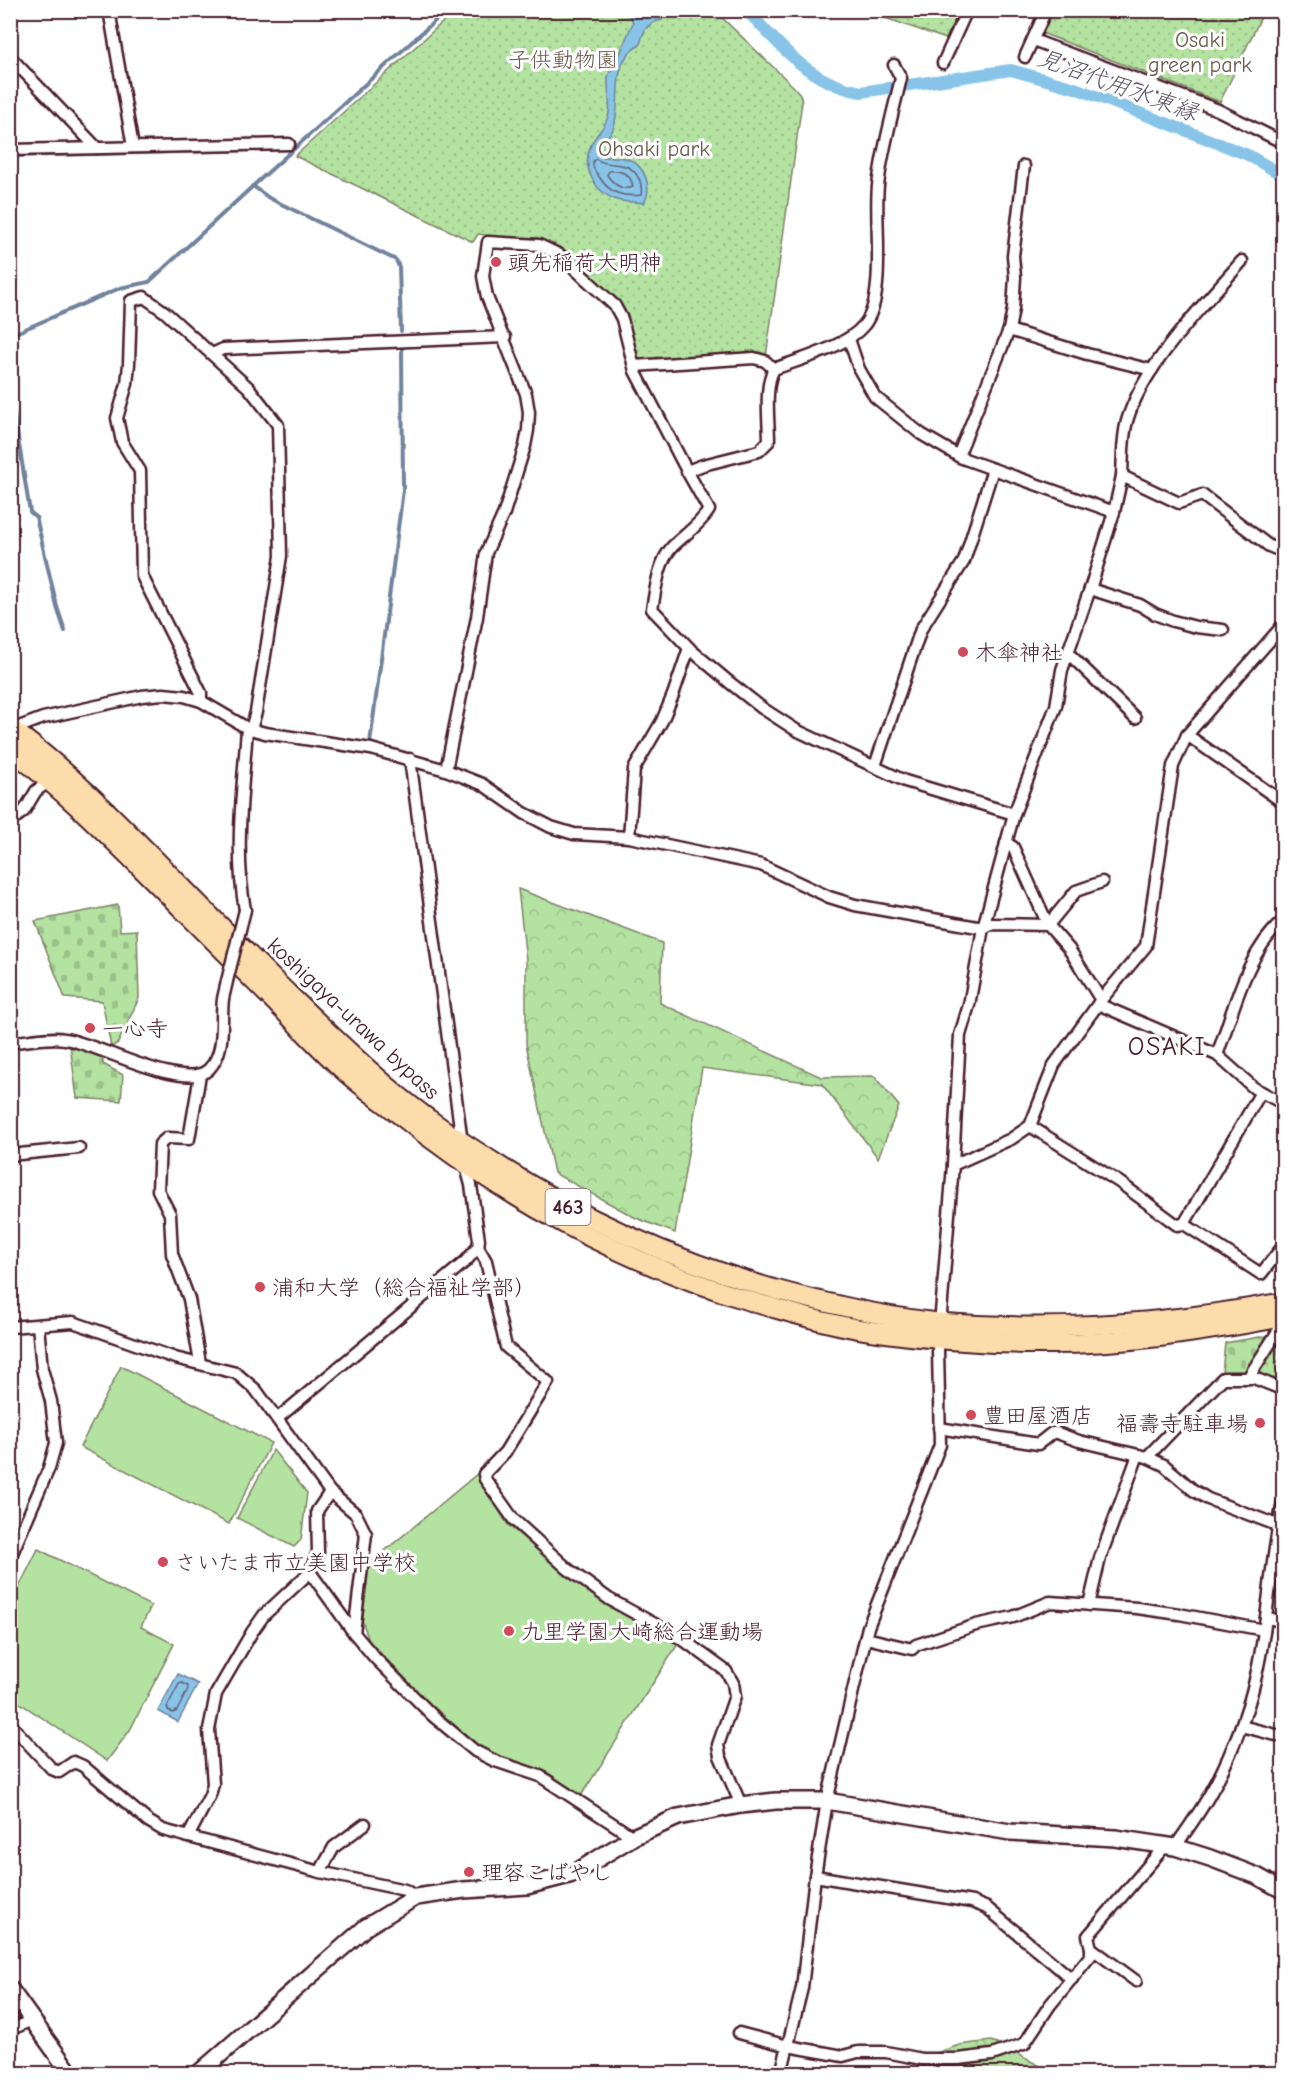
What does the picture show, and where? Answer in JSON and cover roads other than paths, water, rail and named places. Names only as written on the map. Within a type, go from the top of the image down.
[{"type":"highway","name":"koshigaya-urawa bypass","points":[[11,729],[40,750],[103,807],[220,926],[386,1086],[434,1124],[538,1191],[597,1222],[681,1259],[730,1276],[802,1297],[940,1331],[1041,1344],[1116,1341],[1282,1322]]},
{"type":"highway","name":"koshigaya-urawa bypass","points":[[10,749],[50,781],[108,835],[340,1068],[433,1142],[466,1166],[572,1229],[672,1275],[734,1296],[871,1331],[940,1331],[1115,1324],[1183,1319],[1284,1302]]},
{"type":"street","points":[[109,10],[133,147]]},
{"type":"street","points":[[943,63],[967,10]]},
{"type":"street","points":[[1025,57],[1046,10]]},
{"type":"street","points":[[1033,40],[1218,110],[1284,143]]},
{"type":"street","points":[[10,57],[97,148]]},
{"type":"street","points":[[687,471],[759,452],[769,441],[769,386],[770,375],[774,369],[849,339],[864,326],[872,314],[875,302],[879,235],[878,187],[900,78],[894,65]]},
{"type":"street","points":[[10,150],[289,144]]},
{"type":"street","points":[[958,456],[1009,330],[1014,309],[1016,277],[1013,256],[1024,166]]},
{"type":"street","points":[[446,770],[477,617],[486,552],[504,513],[528,430],[529,412],[526,394],[487,297],[483,276],[488,242],[539,245],[560,255],[615,306],[622,319],[634,366],[709,510],[700,523],[673,547],[664,559],[652,609],[689,648],[729,682],[796,730],[905,781],[1014,814]]},
{"type":"street","points":[[781,2073],[802,1988],[815,1876],[827,1801],[866,1638],[940,1445],[940,1331],[960,1035],[969,1005],[983,928],[1014,814],[1056,706],[1062,670],[1114,512],[1122,476],[1127,421],[1152,370],[1242,261]]},
{"type":"street","points":[[10,1043],[64,1038],[179,1076],[200,1075],[209,1069],[220,1047],[223,1000],[245,910],[240,880],[239,852],[249,729],[262,678],[281,556],[278,425],[249,388],[165,312],[144,297],[131,301],[127,384],[117,418],[122,442],[140,471],[142,576],[201,693],[201,701]]},
{"type":"street","points":[[1009,330],[1152,370]]},
{"type":"street","points":[[212,354],[223,349],[505,337]]},
{"type":"street","points":[[849,339],[859,369],[875,397],[921,434],[958,456],[1114,512]]},
{"type":"street","points":[[634,366],[754,358],[765,361],[774,369]]},
{"type":"street","points":[[874,766],[921,629],[964,561],[993,469]]},
{"type":"street","points":[[1122,476],[1179,503],[1202,495],[1269,546],[1284,552]]},
{"type":"street","points":[[1090,589],[1140,605],[1173,621],[1196,627],[1223,630]]},
{"type":"street","points":[[953,1165],[1011,1139],[1030,1126],[1054,1065],[1099,1002],[1146,946],[1173,766],[1187,735],[1284,624]]},
{"type":"street","points":[[629,837],[634,769],[666,712],[689,648]]},
{"type":"street","points":[[1068,653],[1135,718]]},
{"type":"street","points":[[11,729],[43,718],[163,693],[201,701],[249,729],[370,749],[446,770],[482,784],[524,813],[550,827],[574,834],[629,837],[761,865],[829,897],[855,905],[983,928],[990,924],[1048,925]]},
{"type":"street","points":[[1187,735],[1284,803]]},
{"type":"street","points":[[278,1418],[466,1261],[478,1247],[479,1240],[462,1142],[411,759]]},
{"type":"street","points":[[10,822],[24,811],[36,790],[50,781]]},
{"type":"street","points":[[1006,843],[1013,847],[1048,925],[1069,949],[1099,1002],[1217,1054],[1261,1092],[1284,1104]]},
{"type":"street","points":[[1048,925],[1076,891],[1102,882]]},
{"type":"street","points":[[1217,1054],[1250,965],[1261,945],[1284,920]]},
{"type":"street","points":[[200,1075],[189,1139],[167,1138],[160,1144],[158,1190],[170,1214],[172,1254],[189,1299],[200,1363]]},
{"type":"street","points":[[1184,1224],[1261,1092]]},
{"type":"street","points":[[1030,1126],[1119,1182],[1177,1225],[1184,1224],[1261,1274],[1284,1245]]},
{"type":"street","points":[[10,1155],[79,1148]]},
{"type":"street","points":[[478,1247],[486,1261],[506,1347],[548,1382],[505,1452],[484,1474],[485,1479],[514,1520],[568,1569],[609,1599],[682,1639],[726,1671],[733,1683],[735,1696],[718,1745],[720,1756],[741,1805]]},
{"type":"street","points":[[10,1327],[73,1322],[175,1358],[236,1373],[256,1390],[330,1492],[356,1514],[366,1534],[354,1634]]},
{"type":"street","points":[[1248,1378],[1282,1322]]},
{"type":"street","points":[[10,1558],[49,1468],[56,1443],[51,1401],[42,1369],[38,1325]]},
{"type":"street","points":[[1089,1605],[1100,1558],[1143,1456],[1223,1378],[1254,1378],[1284,1390]]},
{"type":"street","points":[[939,1428],[1038,1444],[1052,1433],[1057,1433],[1079,1441],[1143,1456],[1164,1465],[1193,1490],[1208,1499],[1277,1525]]},
{"type":"street","points":[[188,1837],[213,1785],[209,1730],[216,1694],[264,1615],[309,1572],[318,1552],[317,1511],[330,1492]]},
{"type":"street","points":[[740,2033],[788,2046],[843,2056],[858,2052],[886,2052],[931,2059],[958,2060],[992,2055],[1024,2044],[1050,2005],[1092,1955],[1088,1936],[1170,1846],[1210,1794],[1241,1726],[1252,1693],[1266,1618],[1277,1525],[1284,1498]]},
{"type":"street","points":[[309,1572],[354,1634],[375,1658],[433,1716],[475,1751],[495,1761],[540,1776],[633,1837]]},
{"type":"street","points":[[866,1638],[912,1649],[976,1626],[1013,1617],[1050,1602],[1179,1614],[1264,1630]]},
{"type":"street","points":[[1266,1618],[1284,1621]]},
{"type":"street","points":[[10,1724],[52,1769],[59,1772],[74,1762],[83,1766],[148,1821],[163,1830],[320,1872],[405,1890],[416,1897]]},
{"type":"street","points":[[1241,1726],[1284,1737]]},
{"type":"street","points":[[198,2073],[366,1927],[416,1897],[464,1890],[527,1886],[573,1874],[633,1837],[678,1817],[741,1805],[776,1801],[827,1801],[1010,1832],[1115,1838],[1170,1846],[1257,1876],[1284,1891]]},
{"type":"street","points":[[320,1872],[334,1847],[364,1824]]},
{"type":"street","points":[[815,1876],[972,1902],[987,1908],[1072,1979]]},
{"type":"street","points":[[1092,1948],[1136,1981]]},
{"type":"street","points":[[10,1989],[71,2073]]},
{"type":"street","points":[[10,2030],[32,2020]]},
{"type":"water","points":[[622,11],[667,11],[662,20],[646,28],[640,45],[623,61],[613,129],[599,147],[603,157],[625,158],[639,166],[646,178],[648,191],[644,203],[617,200],[602,191],[592,178],[588,162],[591,145],[608,118],[608,75],[633,23],[631,17]]},
{"type":"water","points":[[178,1674],[198,1684],[178,1722],[158,1711]]},
{"type":"waterway","points":[[401,331],[399,267],[396,260],[269,198],[253,186],[447,10]]},
{"type":"waterway","name":"見沼代用水東縁","points":[[746,10],[797,61],[811,72],[842,87],[861,92],[1011,70],[1075,88],[1161,121],[1248,155],[1284,176]]},
{"type":"waterway","points":[[10,156],[294,149]]},
{"type":"waterway","points":[[10,375],[11,335],[120,288],[149,282],[253,186]]},
{"type":"waterway","points":[[370,743],[403,490],[402,347]]},
{"type":"waterway","points":[[10,378],[30,512],[36,517],[57,607],[65,631]]},
{"type":"place","name":"頭先稲荷大明神","points":[[496,262]]},
{"type":"place","name":"木傘神社","points":[[963,652]]},
{"type":"place","name":"一心寺","points":[[90,1028]]},
{"type":"place","name":"浦和大学（総合福祉学部）","points":[[260,1287]]},
{"type":"place","name":"豊田屋酒店","points":[[971,1415]]},
{"type":"place","name":"福壽寺駐車場","points":[[1260,1423]]},
{"type":"place","name":"さいたま市立美園中学校","points":[[163,1562]]},
{"type":"place","name":"九里学園大崎総合運動場","points":[[509,1631]]},
{"type":"place","name":"理容こばやし","points":[[469,1872]]},
{"type":"district","name":"OSAKI","points":[[1167,1046]]},
{"type":"park label","name":"Osaki green park","points":[[1200,52]]},
{"type":"park label","name":"子供動物園","points":[[563,59]]},
{"type":"park label","name":"Ohsaki park","points":[[654,148]]}]
